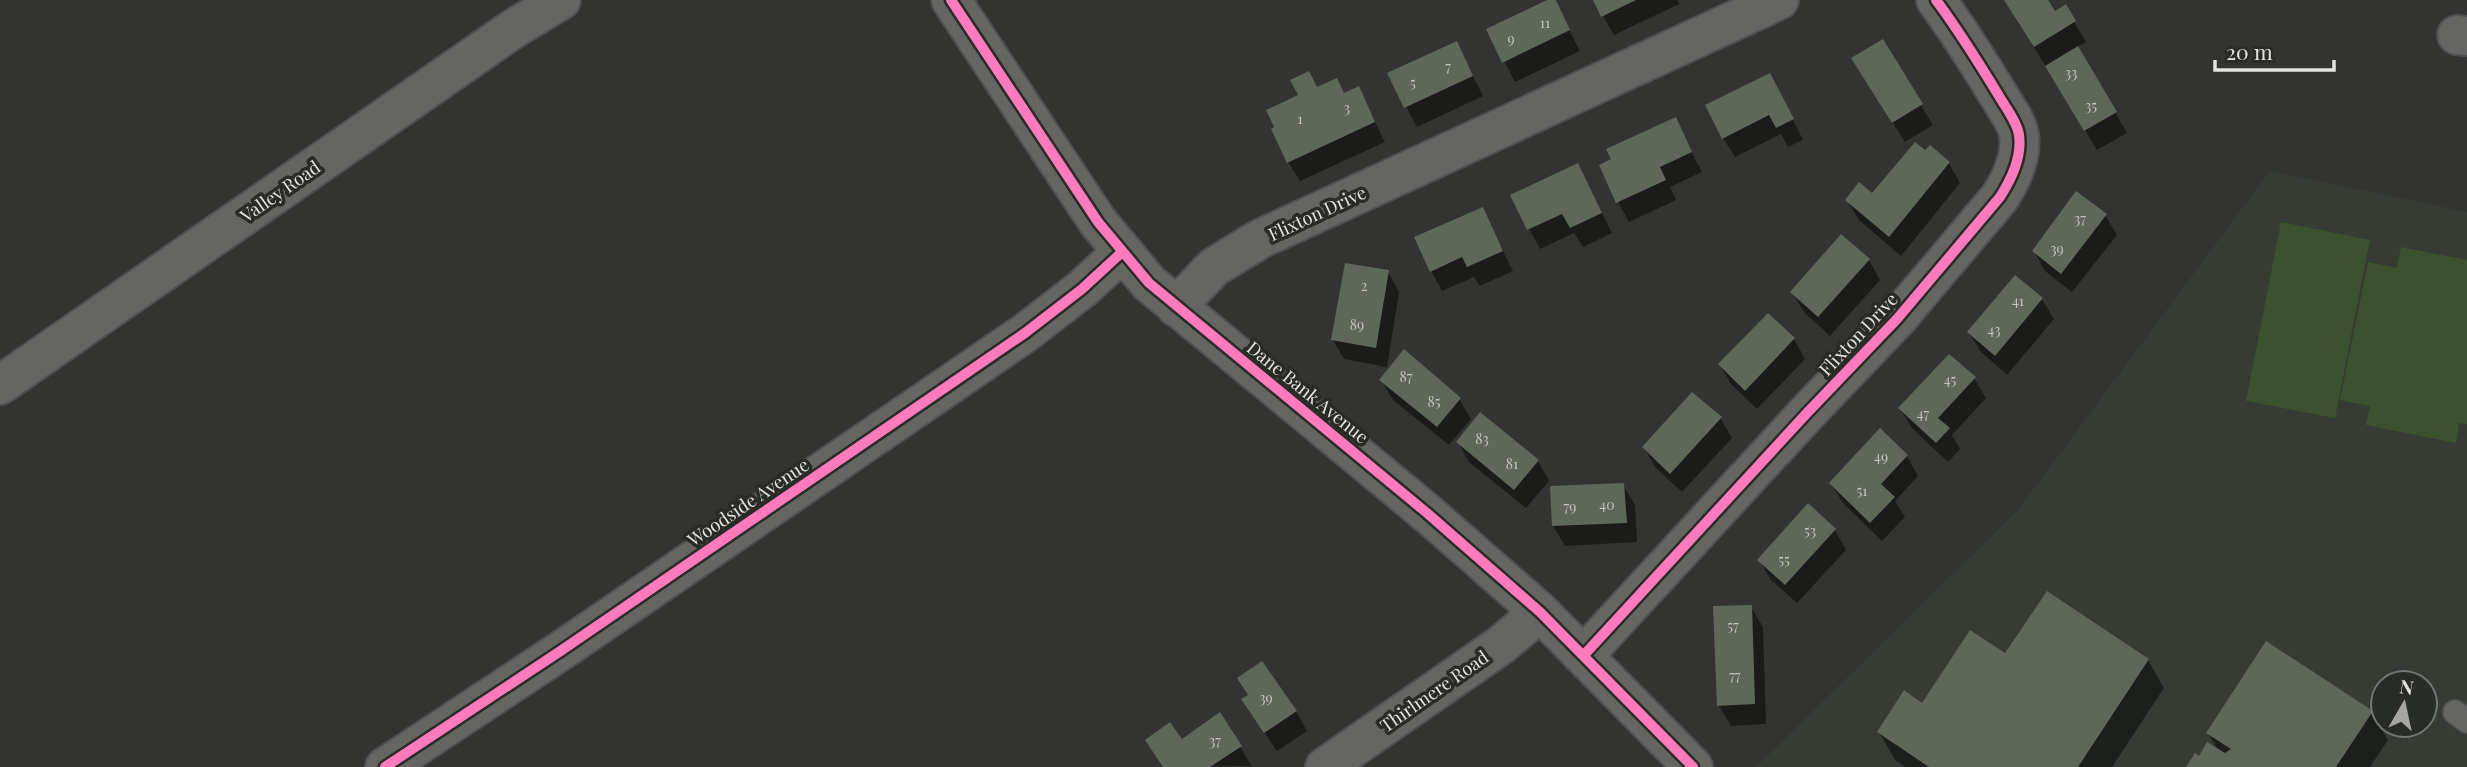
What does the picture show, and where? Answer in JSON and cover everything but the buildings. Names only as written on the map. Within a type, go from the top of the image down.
[{"type":"street","name":"Valley Road","points":[[0,385],[513,29],[561,0]]},
{"type":"street","name":"Dane Bank Avenue","points":[[951,0],[1090,211],[1121,253],[1149,283],[1427,513],[1540,612],[1693,767]]},
{"type":"street","name":"Flixton Drive","points":[[1176,307],[1214,267],[1260,239],[1779,0]]},
{"type":"street","name":"Flixton Drive","points":[[1584,655],[1897,319],[2000,197],[2011,179],[2018,154],[2019,135],[2016,127],[1968,44],[1936,0]]},
{"type":"street","name":"Woodside Avenue","points":[[385,767],[1025,333],[1082,289],[1121,253]]},
{"type":"street","name":"Thirlmere Road","points":[[1325,767],[1501,645],[1540,612]]},
{"type":"shaded area","points":[[2270,171],[2467,212],[2467,767],[1756,767],[2018,510]]},
{"type":"green space","points":[[2281,222],[2370,240],[2335,418],[2246,401]]},
{"type":"green space","points":[[2401,247],[2467,260],[2467,424],[2459,423],[2456,443],[2366,425],[2370,406],[2340,400],[2368,262],[2397,268]]},
{"type":"cycle path","points":[[951,0],[1098,222],[1149,283],[1427,513],[1540,612],[1693,767]]},
{"type":"cycle path","points":[[1584,655],[1897,319],[2000,197],[2008,183],[2019,151],[2016,125],[1936,0]]},
{"type":"cycle path","points":[[385,767],[562,650],[1025,333],[1082,289],[1121,253]]}]
